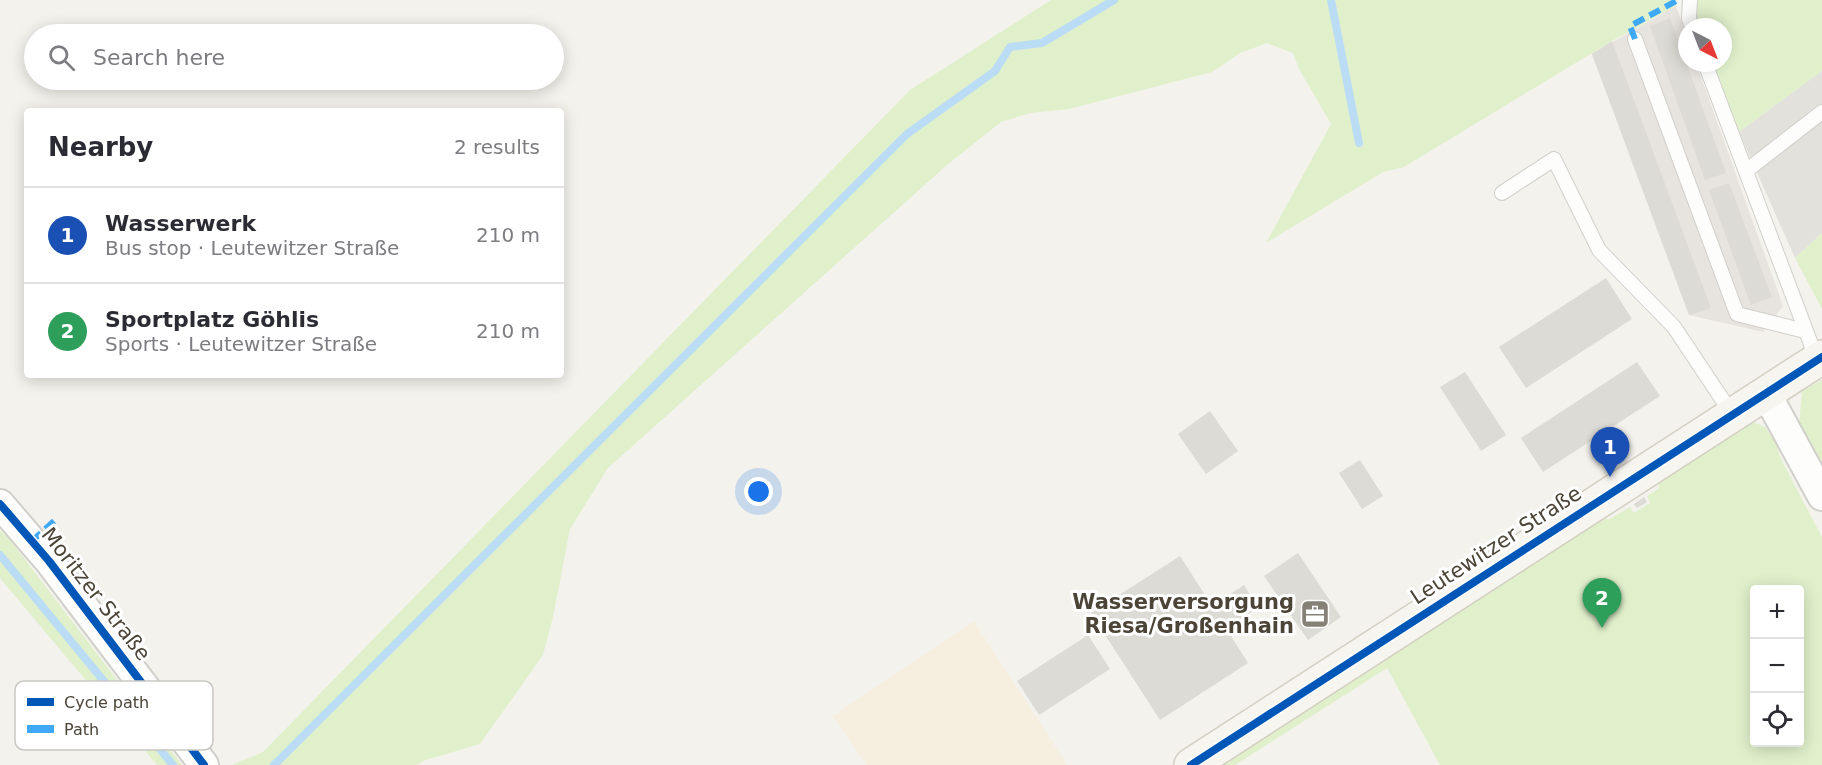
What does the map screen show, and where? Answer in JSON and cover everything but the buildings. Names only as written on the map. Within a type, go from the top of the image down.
[{"type":"street","name":"Leutewitzer Straße","points":[[1191,765],[1766,393],[1815,349]]},
{"type":"street","points":[[1766,393],[1822,496]]},
{"type":"street","name":"Moritzer Straße","points":[[0,504],[50,561],[141,681]]},
{"type":"street","name":"Moritzer Straße","points":[[193,750],[204,765]]},
{"type":"lane","points":[[1689,18],[1690,0]]},
{"type":"lane","points":[[1635,39],[1737,314],[1815,349]]},
{"type":"lane","points":[[1709,72],[1815,349]]},
{"type":"lane","points":[[1746,171],[1822,112]]},
{"type":"lane","points":[[1502,193],[1554,159],[1599,250],[1674,327],[1731,414]]},
{"type":"shaded area","points":[[1676,6],[1680,18],[1678,18],[1678,72],[1699,72],[1783,306],[1763,332],[1689,315],[1592,54]]},
{"type":"shaded area","points":[[1822,71],[1822,233],[1795,258],[1739,132]]},
{"type":"shaded area","points":[[974,621],[1067,765],[867,765],[833,716]]},
{"type":"green space","points":[[1051,0],[1676,0],[1676,6],[1612,41],[1404,167],[1383,172],[1266,243],[1331,124],[1299,69],[1293,53],[1267,43],[1240,53],[1212,72],[1069,109],[1030,113],[1001,122],[947,165],[608,468],[570,529],[553,617],[543,655],[480,744],[416,765],[232,765],[263,752],[910,90]]},
{"type":"green space","points":[[1697,0],[1822,0],[1822,71],[1739,132],[1716,72],[1732,72],[1732,18],[1696,17]]},
{"type":"green space","points":[[1822,233],[1822,309],[1795,258]]},
{"type":"green space","points":[[1822,380],[1822,468],[1799,426],[1802,391]]},
{"type":"green space","points":[[1753,422],[1765,427],[1775,441],[1781,459],[1822,537],[1822,765],[1440,765],[1387,668],[1235,765],[1213,765],[1602,514],[1608,520],[1630,507],[1634,513],[1650,503],[1647,496],[1659,488],[1657,479],[1737,425]]},
{"type":"green space","points":[[0,530],[118,681],[86,681],[0,578]]},
{"type":"green space","points":[[144,750],[171,750],[182,765],[157,765]]},
{"type":"waterway","points":[[274,765],[907,134],[995,71],[1010,47],[1042,43],[1114,0]]},
{"type":"waterway","points":[[1331,0],[1359,143]]},
{"type":"waterway","points":[[0,555],[104,681]]},
{"type":"waterway","points":[[161,750],[173,765]]},
{"type":"marked path","points":[[1635,39],[1630,26],[1678,0]]},
{"type":"marked path","points":[[32,541],[54,521]]},
{"type":"cycle path","points":[[1191,765],[1822,357]]},
{"type":"cycle path","points":[[0,504],[49,561],[140,681]]},
{"type":"cycle path","points":[[193,750],[204,765]]},
{"type":"place","name":"Wasserwerk","points":[[1610,477]]},
{"type":"place","name":"Wasserversorgung Riesa/Großenhain","points":[[1315,614]]},
{"type":"place","name":"Sportplatz Göhlis","points":[[1602,628]]}]
